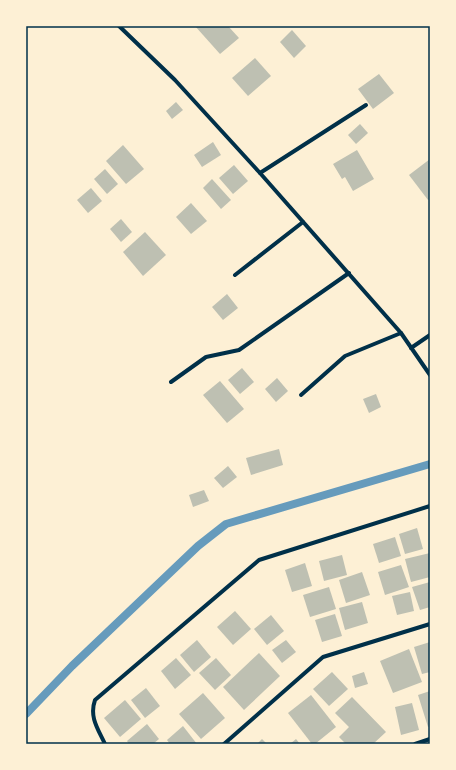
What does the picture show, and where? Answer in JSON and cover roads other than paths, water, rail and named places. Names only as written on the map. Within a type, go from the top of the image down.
[{"type":"street","points":[[119,26],[175,80],[260,173],[401,333],[430,375]]},
{"type":"street","points":[[260,173],[366,105]]},
{"type":"street","points":[[235,275],[303,222]]},
{"type":"street","points":[[171,382],[206,357],[239,350],[349,273]]},
{"type":"street","points":[[301,394],[345,356],[401,333]]},
{"type":"street","points":[[412,348],[430,335]]},
{"type":"street","points":[[105,744],[92,717],[95,700],[259,560],[430,506]]},
{"type":"street","points":[[224,744],[323,657],[430,624]]},
{"type":"street","points":[[415,744],[430,740]]},
{"type":"waterway","points":[[26,714],[72,666],[198,546],[226,524],[430,464]]}]
